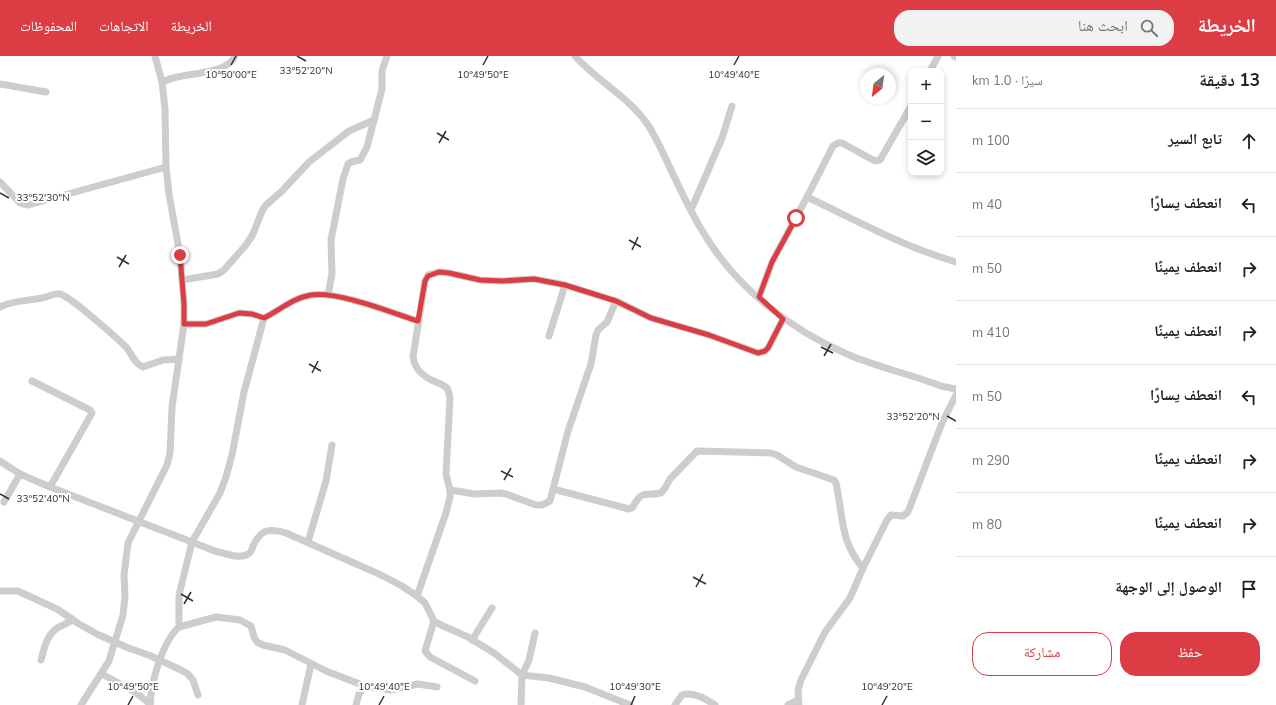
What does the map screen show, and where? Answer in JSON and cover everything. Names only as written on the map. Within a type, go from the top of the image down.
[{"type":"street","points":[[81,705],[109,661],[123,615],[125,596],[124,575],[128,543],[168,465],[170,453],[172,407],[184,324],[178,236],[169,194],[166,167],[165,110],[162,82],[155,56]]},
{"type":"street","points":[[162,82],[176,77],[212,71],[224,67],[232,62],[235,56]]},
{"type":"street","points":[[328,295],[332,274],[331,240],[343,179],[348,164],[359,161],[367,147],[382,89],[382,71],[387,56]]},
{"type":"street","points":[[576,56],[588,69],[627,101],[647,124],[704,233],[736,276],[783,319],[815,338],[849,355],[941,386],[956,389]]},
{"type":"street","points":[[932,68],[938,56]]},
{"type":"street","points":[[0,84],[46,92]]},
{"type":"street","points":[[691,210],[722,138],[732,106]]},
{"type":"street","points":[[759,297],[772,262],[807,197],[832,146],[838,142],[842,143],[875,161],[880,160],[908,111]]},
{"type":"street","points":[[182,280],[218,274],[224,270],[246,245],[253,234],[266,205],[309,162],[349,131],[374,120]]},
{"type":"street","points":[[0,182],[20,203],[28,205],[166,167]]},
{"type":"street","points":[[807,197],[936,256],[956,262]]},
{"type":"street","points":[[417,596],[446,513],[450,490],[446,474],[450,398],[446,387],[420,374],[416,368],[413,357],[425,281],[427,277],[439,272],[493,281],[534,279],[565,285],[616,301],[651,318],[709,335],[758,353],[765,351],[768,348],[783,319]]},
{"type":"street","points":[[548,336],[565,285]]},
{"type":"street","points":[[0,307],[7,303],[61,294],[106,328],[127,349],[138,364],[143,367],[163,360],[179,359]]},
{"type":"street","points":[[179,627],[179,594],[192,542],[220,493],[230,464],[244,392],[264,318],[292,301],[311,295],[328,295],[359,302],[418,321]]},
{"type":"street","points":[[450,490],[475,494],[506,494],[542,506],[550,501],[568,431],[591,364],[596,335],[598,330],[607,322],[616,301]]},
{"type":"street","points":[[184,324],[206,324],[239,313],[252,314],[264,318]]},
{"type":"street","points":[[32,381],[90,410],[92,414],[50,487]]},
{"type":"street","points":[[788,705],[798,703],[798,690],[801,680],[826,632],[850,598],[863,568],[889,517],[893,515],[905,515],[908,512],[942,423],[956,395]]},
{"type":"street","points":[[308,542],[326,481],[332,445]]},
{"type":"street","points":[[552,489],[629,509],[632,508],[641,495],[662,493],[670,479],[697,451],[758,452],[777,455],[796,467],[834,480],[836,483],[842,525],[848,546],[856,560],[863,568]]},
{"type":"street","points":[[0,461],[20,474],[50,487],[215,551],[239,557],[245,556],[249,553],[257,538],[262,533],[269,530],[278,530],[286,533],[380,574],[417,596],[425,603],[434,621],[494,653],[522,675],[549,678],[585,687],[630,705]]},
{"type":"street","points":[[4,502],[20,474]]},
{"type":"street","points":[[0,590],[18,591],[57,609],[97,634],[160,660],[188,674],[196,686],[198,695]]},
{"type":"street","points":[[472,640],[492,608]]},
{"type":"street","points":[[102,674],[135,692],[150,704],[155,674],[170,638],[179,627],[216,617],[247,622],[251,626],[257,642],[263,645],[285,650],[326,671],[365,686],[390,690],[418,684],[437,687]]},
{"type":"street","points":[[41,660],[48,638],[54,630],[68,623],[72,619]]},
{"type":"street","points":[[434,621],[425,651],[430,657],[475,681]]},
{"type":"street","points":[[521,705],[522,675],[529,660],[535,632]]},
{"type":"street","points":[[302,705],[311,664]]},
{"type":"street","points":[[356,705],[359,694],[365,686]]},
{"type":"street","points":[[675,705],[682,695],[689,693],[699,696],[715,705]]},
{"type":"route","points":[[180,255],[184,324],[206,324],[219,321],[239,313],[252,314],[264,318],[292,301],[311,295],[328,295],[359,302],[418,321],[425,281],[428,276],[439,272],[480,280],[502,281],[534,279],[565,285],[616,301],[651,318],[709,335],[758,353],[765,351],[768,348],[783,319],[759,297],[772,262],[796,218]]}]
